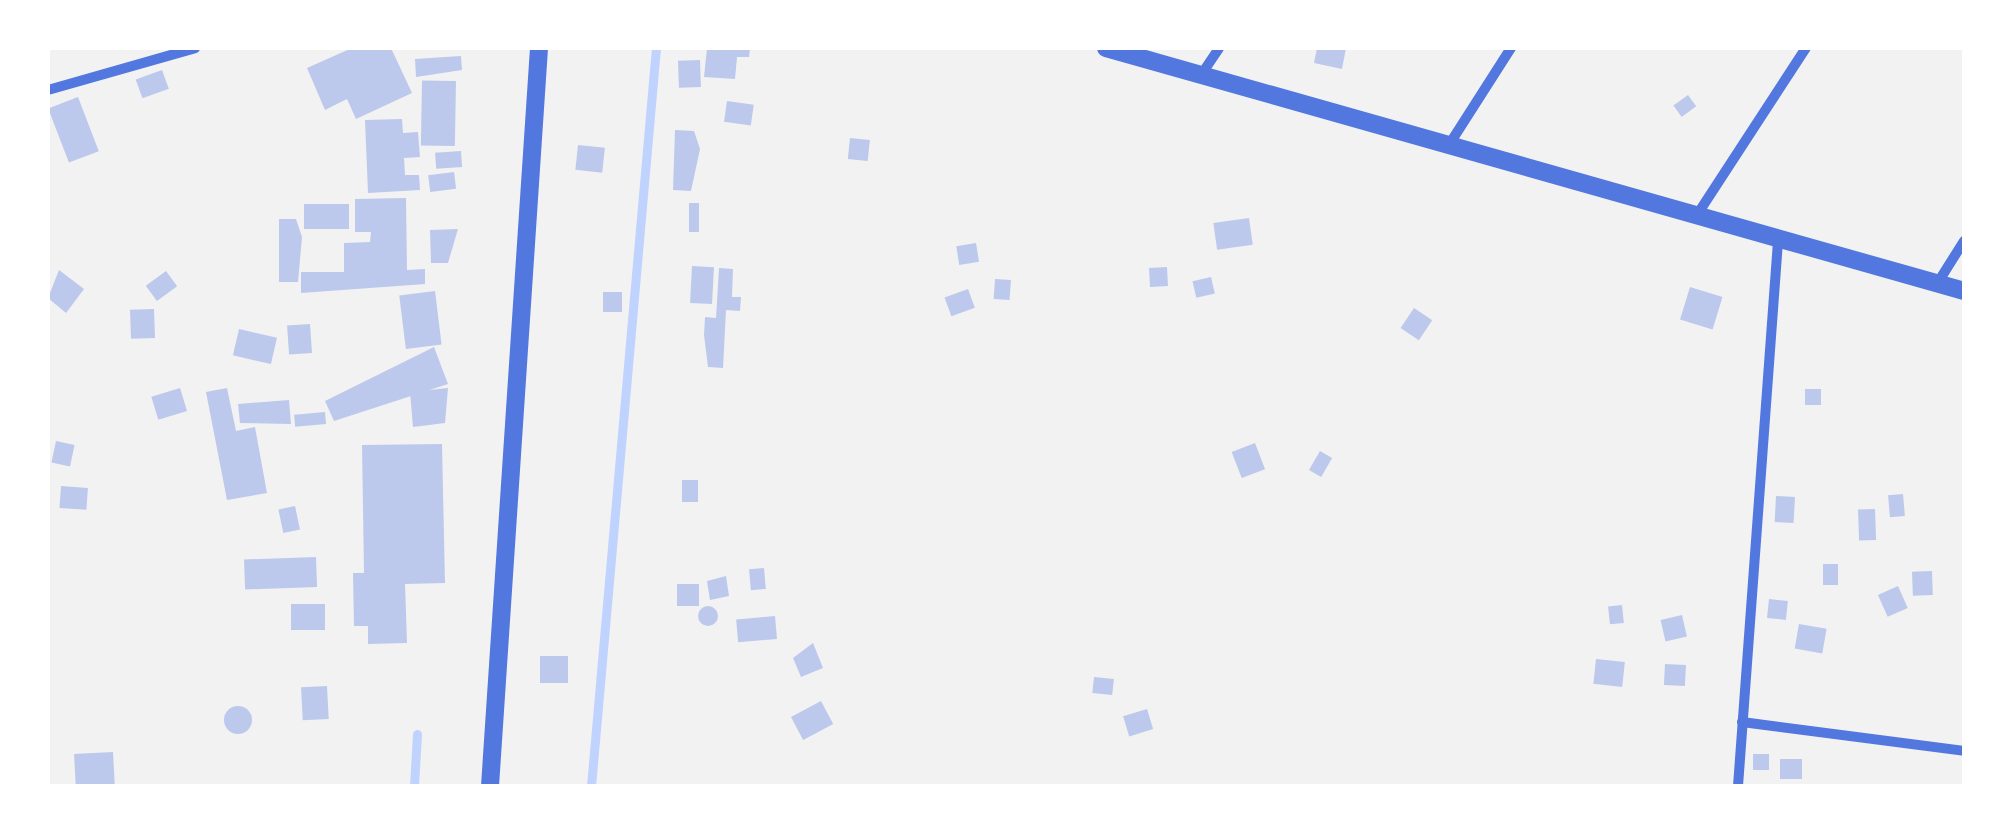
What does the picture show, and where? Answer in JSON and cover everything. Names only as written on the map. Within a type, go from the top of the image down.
[{"type":"street","points":[[48,90],[195,48]]},
{"type":"street","points":[[490,786],[540,48]]},
{"type":"street","points":[[1106,48],[1446,150],[1964,291]]},
{"type":"street","points":[[1200,76],[1219,48]]},
{"type":"street","points":[[1446,150],[1512,48]]},
{"type":"street","points":[[1694,219],[1806,48]]},
{"type":"street","points":[[1738,786],[1778,241]]},
{"type":"street","points":[[1938,284],[1964,241]]},
{"type":"street","points":[[1742,722],[1964,751]]},
{"type":"building","points":[[352,48],[391,48],[412,93],[356,119],[347,99],[325,110],[307,68]]},
{"type":"building","points":[[707,48],[750,48],[749,57],[737,57],[735,79],[704,77]]},
{"type":"building","points":[[1317,48],[1346,48],[1342,69],[1314,63]]},
{"type":"building","points":[[461,56],[462,70],[416,77],[415,59]]},
{"type":"building","points":[[700,60],[701,87],[679,88],[678,61]]},
{"type":"building","points":[[162,70],[169,89],[143,98],[136,80]]},
{"type":"building","points":[[422,80],[456,81],[455,146],[421,145]]},
{"type":"building","points":[[1688,95],[1696,106],[1682,117],[1673,106]]},
{"type":"building","points":[[78,97],[99,151],[69,163],[48,108]]},
{"type":"building","points":[[727,101],[754,105],[751,126],[724,122]]},
{"type":"building","points":[[402,119],[403,133],[418,132],[420,157],[404,158],[405,175],[419,175],[420,190],[368,193],[365,120]]},
{"type":"building","points":[[675,130],[694,131],[700,149],[691,191],[673,190]]},
{"type":"building","points":[[850,138],[870,140],[868,161],[848,159]]},
{"type":"building","points":[[578,145],[605,148],[602,173],[575,170]]},
{"type":"building","points":[[461,151],[462,167],[436,169],[435,153]]},
{"type":"building","points":[[454,172],[456,189],[430,192],[428,175]]},
{"type":"building","points":[[406,198],[407,270],[425,269],[425,284],[301,293],[301,272],[344,272],[344,243],[370,242],[371,232],[355,232],[355,199]]},
{"type":"building","points":[[689,203],[699,203],[699,232],[689,232]]},
{"type":"building","points":[[304,204],[349,204],[349,229],[304,229]]},
{"type":"building","points":[[1249,218],[1253,245],[1217,250],[1213,223]]},
{"type":"building","points":[[279,219],[296,219],[302,237],[298,282],[279,282]]},
{"type":"building","points":[[458,229],[448,263],[431,263],[430,230]]},
{"type":"building","points":[[976,243],[979,262],[959,265],[956,246]]},
{"type":"building","points":[[692,266],[714,267],[712,304],[690,303]]},
{"type":"building","points":[[1167,267],[1168,286],[1150,287],[1149,268]]},
{"type":"building","points":[[719,268],[733,269],[732,297],[741,297],[740,311],[726,310],[723,368],[708,367],[704,335],[705,317],[716,318]]},
{"type":"building","points":[[59,270],[84,289],[66,313],[48,298]]},
{"type":"building","points":[[166,271],[177,286],[157,301],[146,286]]},
{"type":"building","points":[[1211,277],[1215,294],[1196,298],[1192,281]]},
{"type":"building","points":[[995,279],[1011,280],[1010,300],[994,299]]},
{"type":"building","points":[[1690,287],[1723,297],[1713,329],[1680,320]]},
{"type":"building","points":[[968,289],[975,308],[951,316],[945,298]]},
{"type":"building","points":[[435,291],[442,345],[406,349],[399,295]]},
{"type":"building","points":[[603,292],[622,292],[622,312],[603,312]]},
{"type":"building","points":[[1414,308],[1432,320],[1419,340],[1401,328]]},
{"type":"building","points":[[154,309],[155,338],[131,339],[130,310]]},
{"type":"building","points":[[310,324],[312,353],[289,355],[287,326]]},
{"type":"building","points":[[239,329],[277,338],[271,364],[233,355]]},
{"type":"building","points":[[434,347],[448,384],[334,421],[325,401]]},
{"type":"building","points":[[180,388],[187,411],[158,420],[151,397]]},
{"type":"building","points":[[227,388],[236,431],[255,427],[267,493],[227,500],[206,392]]},
{"type":"building","points":[[448,388],[445,423],[413,427],[410,392]]},
{"type":"building","points":[[1805,389],[1821,389],[1821,405],[1805,405]]},
{"type":"building","points":[[289,400],[291,424],[240,423],[238,404]]},
{"type":"building","points":[[325,412],[326,424],[295,427],[294,415]]},
{"type":"building","points":[[56,441],[75,445],[70,466],[51,463]]},
{"type":"building","points":[[1255,443],[1265,469],[1242,478],[1232,452]]},
{"type":"building","points":[[442,444],[445,583],[405,584],[407,643],[368,644],[368,626],[354,626],[353,573],[364,573],[362,445]]},
{"type":"building","points":[[1320,451],[1332,458],[1321,477],[1309,470]]},
{"type":"building","points":[[682,480],[698,480],[698,502],[682,502]]},
{"type":"building","points":[[61,486],[88,488],[86,510],[59,508]]},
{"type":"building","points":[[1903,494],[1905,516],[1890,517],[1888,495]]},
{"type":"building","points":[[1776,496],[1795,497],[1794,523],[1775,522]]},
{"type":"building","points":[[295,506],[300,529],[283,533],[278,510]]},
{"type":"building","points":[[1875,509],[1876,540],[1859,541],[1858,510]]},
{"type":"building","points":[[316,557],[317,587],[245,589],[244,560]]},
{"type":"building","points":[[1823,564],[1838,564],[1838,585],[1823,585]]},
{"type":"building","points":[[764,568],[766,589],[751,590],[749,569]]},
{"type":"building","points":[[1932,571],[1933,595],[1913,596],[1912,572]]},
{"type":"building","points":[[726,576],[729,596],[710,600],[707,581]]},
{"type":"building","points":[[677,584],[699,584],[699,606],[677,606]]},
{"type":"building","points":[[1898,586],[1908,608],[1888,617],[1878,595]]},
{"type":"building","points":[[1769,599],[1788,601],[1786,620],[1767,618]]},
{"type":"building","points":[[291,604],[325,604],[325,630],[291,630]]},
{"type":"building","points":[[1622,605],[1624,623],[1610,624],[1608,606]]},
{"type":"building","points":[[708,606],[718,616],[708,626],[698,616]]},
{"type":"building","points":[[1682,615],[1687,636],[1666,641],[1661,620]]},
{"type":"building","points":[[775,616],[777,639],[738,642],[736,619]]},
{"type":"building","points":[[1799,624],[1827,629],[1822,653],[1795,649]]},
{"type":"building","points":[[813,643],[823,668],[801,677],[793,658]]},
{"type":"building","points":[[540,656],[568,656],[568,683],[540,683]]},
{"type":"building","points":[[1596,659],[1625,662],[1622,687],[1593,684]]},
{"type":"building","points":[[1665,664],[1686,665],[1685,686],[1664,685]]},
{"type":"building","points":[[1094,677],[1114,679],[1112,695],[1092,693]]},
{"type":"building","points":[[327,686],[329,719],[303,720],[301,687]]},
{"type":"building","points":[[821,701],[833,724],[803,740],[791,717]]},
{"type":"building","points":[[238,706],[248,710],[252,720],[248,730],[238,734],[228,730],[224,720],[228,710]]},
{"type":"building","points":[[1147,709],[1153,729],[1129,736],[1123,716]]},
{"type":"building","points":[[113,752],[115,786],[76,786],[74,754]]},
{"type":"building","points":[[1753,754],[1769,754],[1769,770],[1753,770]]},
{"type":"building","points":[[1780,759],[1802,759],[1802,779],[1780,779]]},
{"type":"waterway","points":[[591,786],[656,48]]},
{"type":"waterway","points":[[414,786],[417,734]]}]
